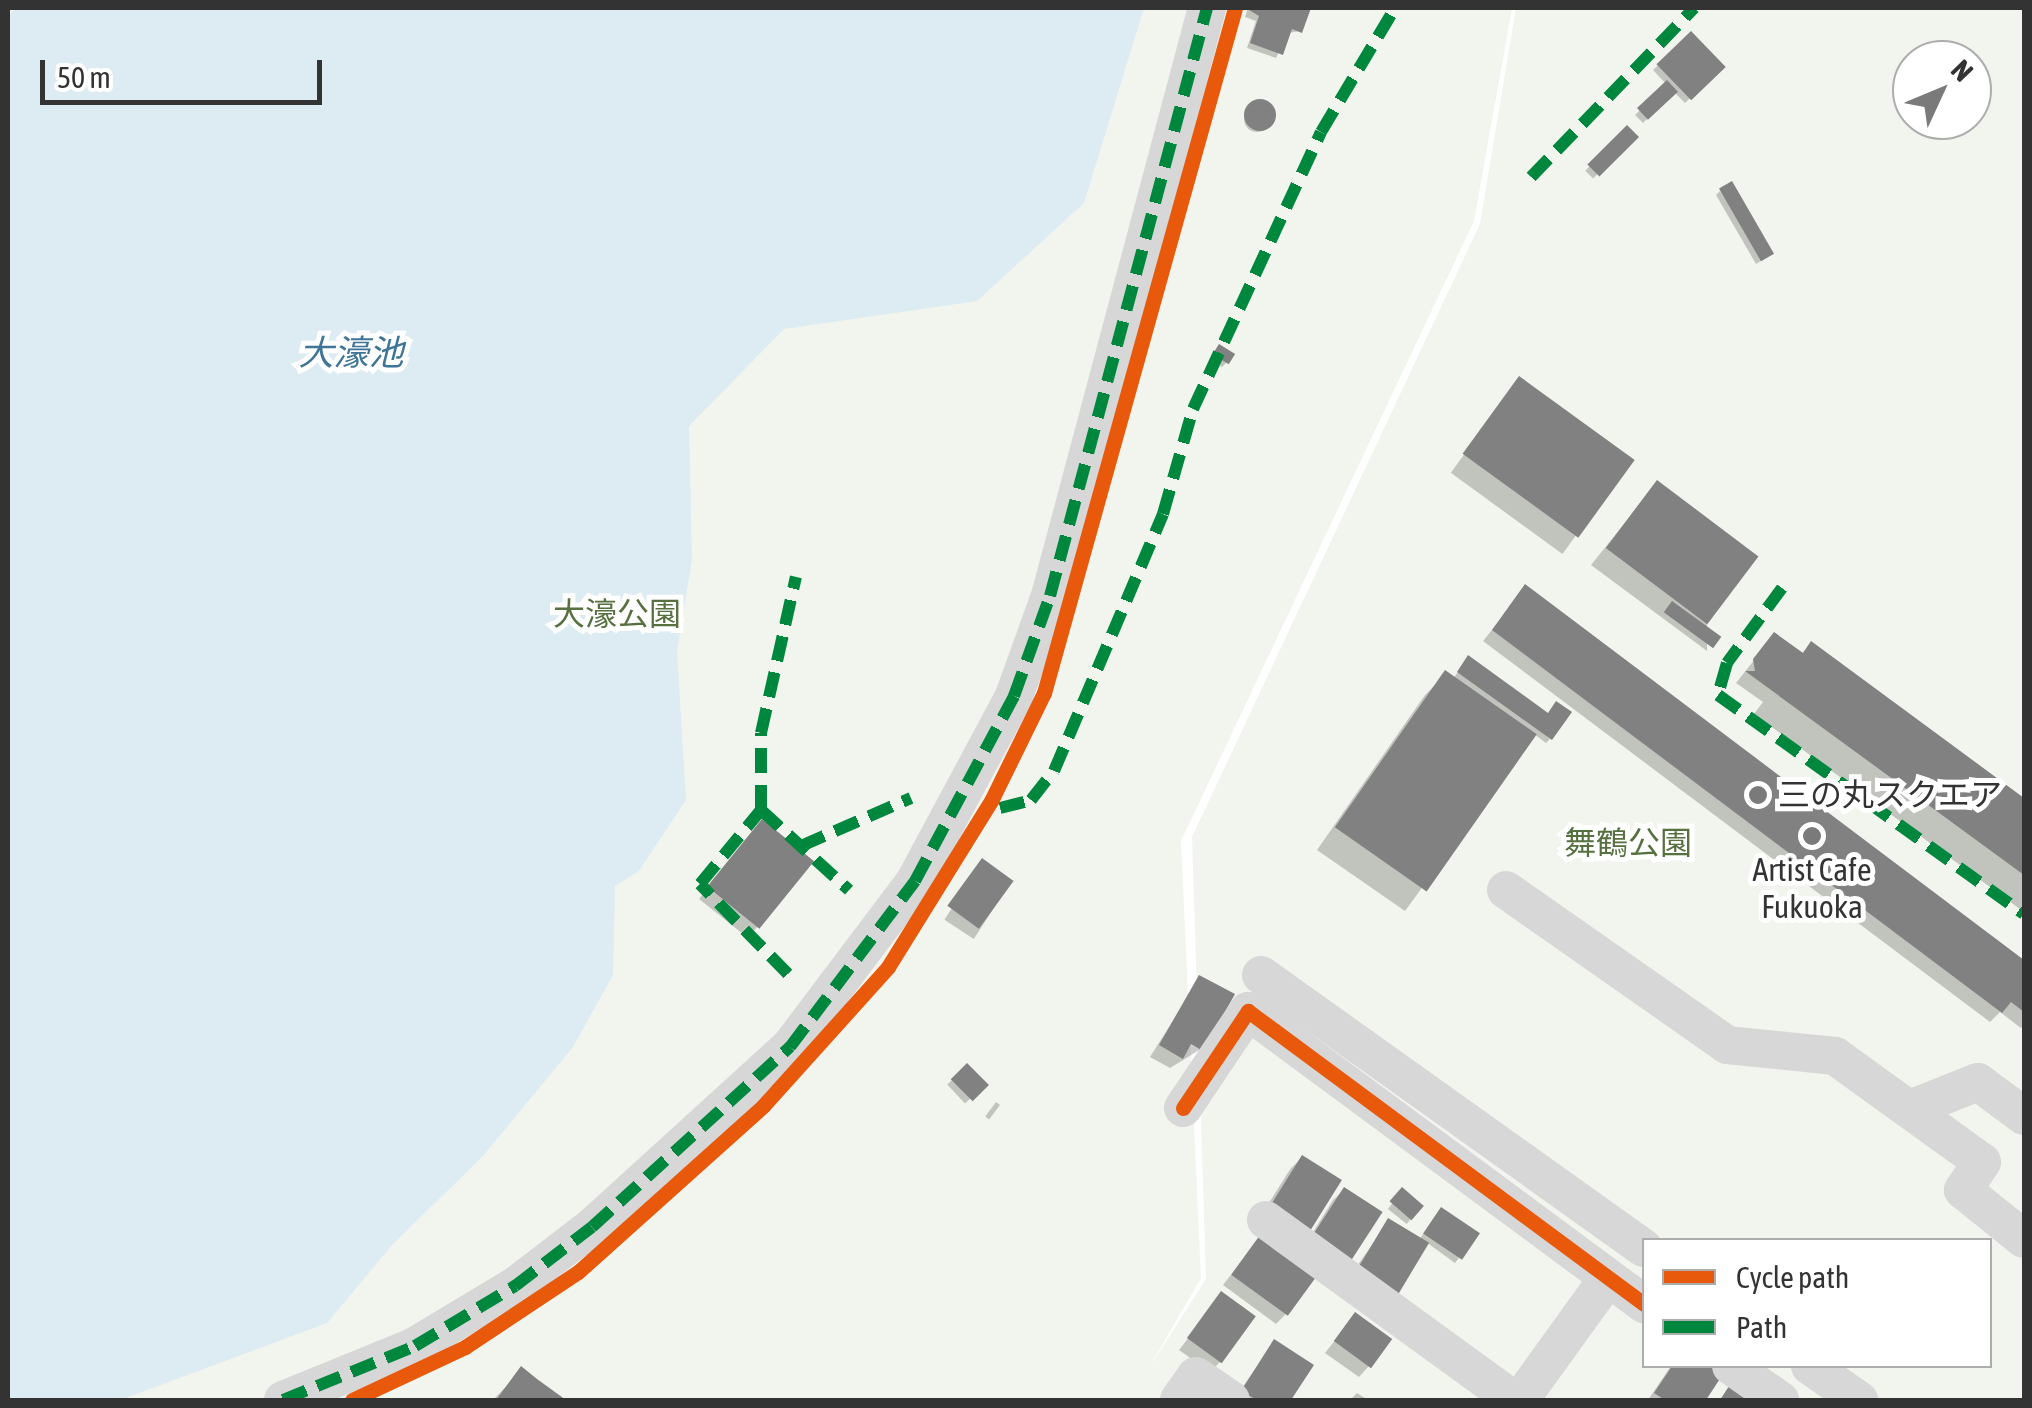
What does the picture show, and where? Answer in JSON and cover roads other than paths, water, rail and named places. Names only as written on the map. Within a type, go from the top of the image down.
[{"type":"street","points":[[283,1400],[416,1346],[515,1286],[592,1227],[790,1047],[914,881],[1014,696],[1050,596],[1207,8]]},
{"type":"street","points":[[1506,890],[1727,1045],[1836,1056],[1982,1162],[1964,1190],[2024,1239]]},
{"type":"street","points":[[1261,975],[1642,1247]]},
{"type":"street","points":[[1183,1108],[1248,1011],[1642,1303]]},
{"type":"street","points":[[1910,1109],[1978,1082],[2024,1116]]},
{"type":"street","points":[[1266,1220],[1517,1400],[1608,1278]]},
{"type":"street","points":[[1734,1368],[1780,1400]]},
{"type":"street","points":[[1813,1368],[1859,1400]]},
{"type":"street","points":[[1179,1400],[1196,1376],[1231,1400]]},
{"type":"water","name":"大濠池","points":[[16,8],[1144,8],[1084,203],[977,301],[784,329],[689,426],[692,560],[677,651],[686,800],[639,871],[615,886],[613,975],[573,1047],[482,1157],[392,1245],[327,1323],[120,1400],[8,1400],[8,16]]},
{"type":"place","name":"三の丸スクエア","points":[[1758,795]]},
{"type":"place","name":"Artist Cafe Fukuoka","points":[[1812,836]]},
{"type":"park label","name":"大濠公園","points":[[617,614]]},
{"type":"park label","name":"舞鶴公園","points":[[1628,843]]}]
